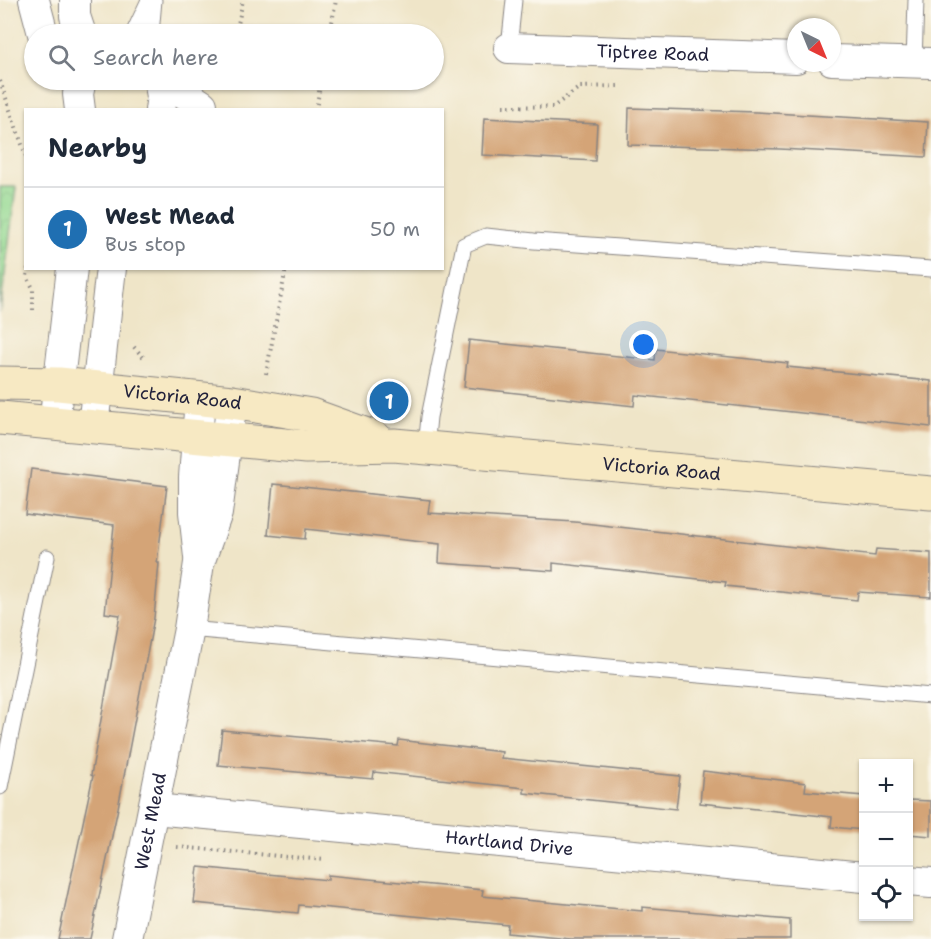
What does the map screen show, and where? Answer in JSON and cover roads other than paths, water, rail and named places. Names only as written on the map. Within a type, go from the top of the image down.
[{"type":"street","points":[[34,0],[40,24]]},
{"type":"street","points":[[75,0],[78,24]]},
{"type":"street","name":"Tiptree Road","points":[[508,48],[787,58]]},
{"type":"street","points":[[841,60],[922,63]]},
{"type":"street","points":[[159,108],[161,90]]},
{"type":"street","points":[[179,90],[202,105],[192,108]]},
{"type":"street","points":[[54,424],[72,270]]},
{"type":"street","points":[[93,426],[111,270]]},
{"type":"street","name":"Victoria Road","points":[[0,383],[59,384],[216,401],[311,415],[394,445]]},
{"type":"street","name":"West Mead","points":[[127,939],[189,629],[199,563],[194,512],[194,477],[212,437],[216,401]]},
{"type":"street","name":"Victoria Road","points":[[0,418],[306,447],[394,445],[428,433],[931,493]]},
{"type":"street","name":"Hartland Drive","points":[[154,809],[859,877]]},
{"type":"street","points":[[913,881],[931,883]]},
{"type":"lane","points":[[139,24],[152,0]]},
{"type":"lane","points":[[151,24],[152,0]]},
{"type":"lane","points":[[508,48],[514,0]]},
{"type":"lane","points":[[916,0],[922,63]]},
{"type":"lane","points":[[428,433],[464,245],[486,236],[534,242],[931,269]]},
{"type":"lane","points":[[0,787],[47,557]]},
{"type":"lane","points":[[189,629],[931,696]]},
{"type":"place","name":"West Mead","points":[[389,401]]}]
